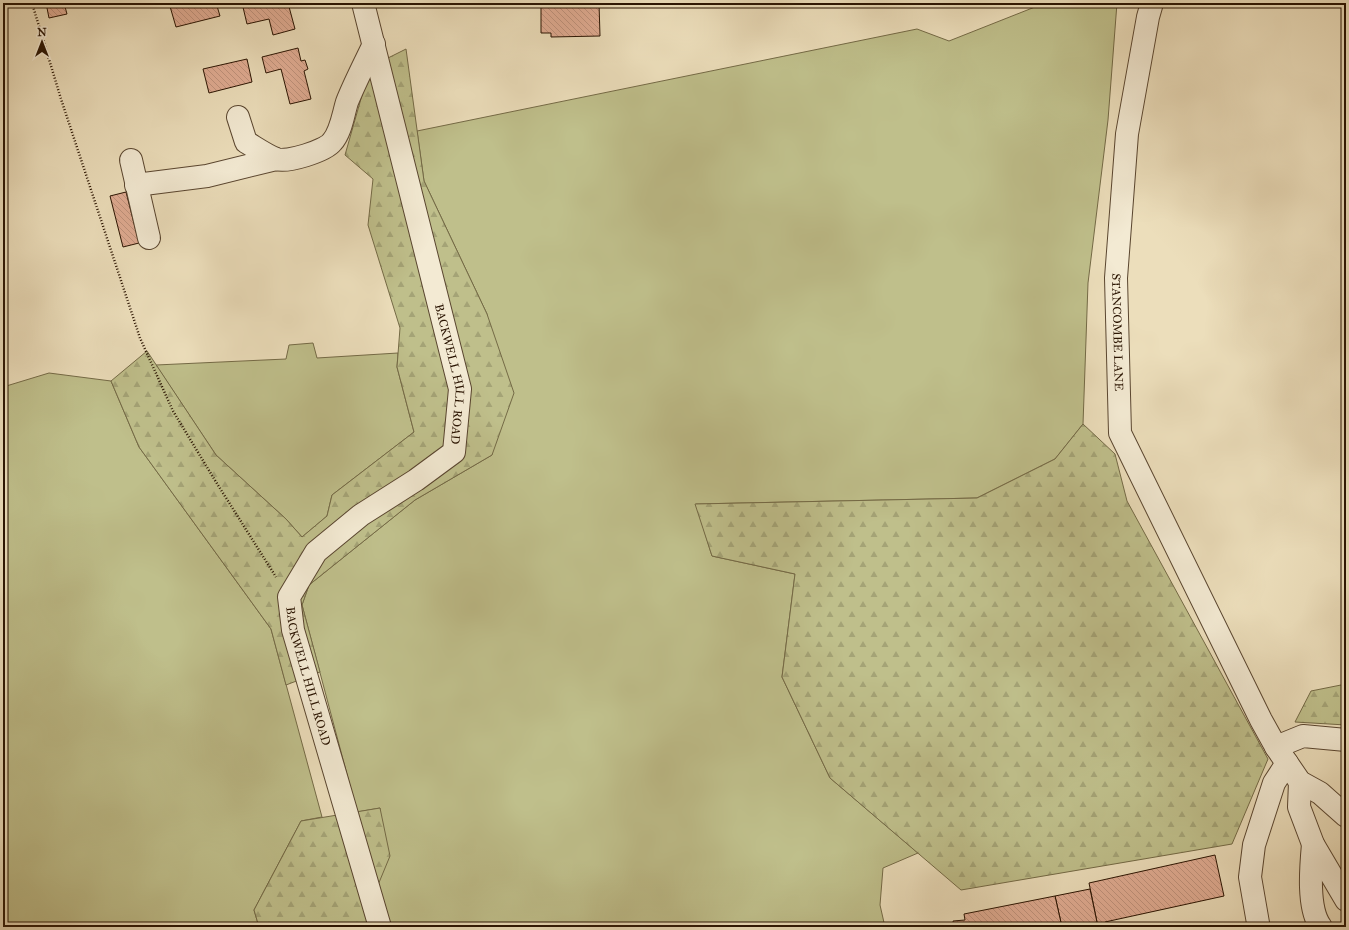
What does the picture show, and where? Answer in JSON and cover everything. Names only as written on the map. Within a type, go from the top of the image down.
[{"type":"street","name":"BACKWELL HILL ROAD","points":[[364,3],[460,389],[454,452],[416,480],[361,515],[316,552],[289,597],[293,630],[380,927]]},
{"type":"street","name":"STANCOMBE LANE","points":[[1152,3],[1148,17],[1127,134],[1116,278],[1120,433],[1281,755],[1300,782]]},
{"type":"street","points":[[238,117],[246,142],[276,159],[291,159],[325,148],[337,135],[347,102],[374,44]]},
{"type":"street","points":[[136,185],[207,176],[276,159]]},
{"type":"street","points":[[131,160],[149,238]]},
{"type":"street","points":[[1258,923],[1250,877],[1254,845],[1274,783],[1281,755],[1303,736],[1346,740]]},
{"type":"street","points":[[1346,816],[1320,793],[1300,782],[1299,807],[1313,844],[1346,900]]},
{"type":"street","points":[[1313,844],[1310,888],[1317,922],[1321,927]]},
{"type":"path","points":[[32,3],[61,99],[140,338],[172,411],[289,597]]},
{"type":"green space","points":[[1045,3],[1117,3],[1108,120],[1088,283],[1083,424],[1055,459],[977,498],[696,504],[712,556],[795,574],[782,677],[830,778],[918,853],[883,868],[880,905],[885,927],[387,927],[378,885],[380,808],[357,812],[302,605],[309,585],[415,500],[492,455],[487,314],[424,181],[417,131],[917,29],[949,41]]},
{"type":"green space","points":[[406,49],[424,181],[487,314],[514,393],[492,455],[415,500],[309,585],[302,605],[320,672],[286,685],[271,629],[139,447],[111,381],[147,351],[216,455],[286,519],[302,537],[327,516],[332,495],[414,432],[397,367],[400,328],[368,225],[373,179],[345,155],[370,67]]},
{"type":"green space","points":[[313,343],[317,358],[398,353],[397,367],[414,432],[332,495],[327,516],[302,537],[286,519],[216,455],[156,365],[286,359],[289,345]]},
{"type":"green space","points":[[49,373],[111,381],[139,447],[271,629],[322,817],[301,821],[254,910],[259,927],[3,927],[3,387]]},
{"type":"green space","points":[[1083,424],[1115,454],[1127,501],[1268,759],[1232,844],[961,890],[830,778],[782,677],[795,574],[712,556],[695,504],[977,498],[1055,459]]},
{"type":"green space","points":[[1346,684],[1346,725],[1295,722],[1311,691]]},
{"type":"green space","points":[[380,808],[390,856],[378,885],[387,927],[259,927],[254,910],[301,821]]},
{"type":"building","points":[[46,3],[64,3],[67,14],[49,18]]},
{"type":"building","points":[[169,3],[226,4],[217,6],[220,16],[176,27]]},
{"type":"building","points":[[242,3],[288,3],[295,29],[273,35],[269,19],[247,24]]},
{"type":"building","points":[[599,3],[600,36],[551,37],[551,33],[541,33],[541,7],[552,7],[552,4]]},
{"type":"building","points":[[298,48],[301,61],[305,60],[308,69],[304,71],[311,99],[290,104],[281,69],[266,73],[262,57]]},
{"type":"building","points":[[247,59],[252,82],[209,93],[203,69]]},
{"type":"building","points":[[126,192],[139,243],[123,247],[110,196]]},
{"type":"building","points":[[1215,855],[1224,896],[1105,922],[1106,927],[1098,927],[1089,883]]},
{"type":"building","points":[[1090,889],[1098,927],[1062,927],[1055,896]]},
{"type":"building","points":[[1055,896],[1062,927],[954,927],[953,921],[965,920],[964,914]]}]
